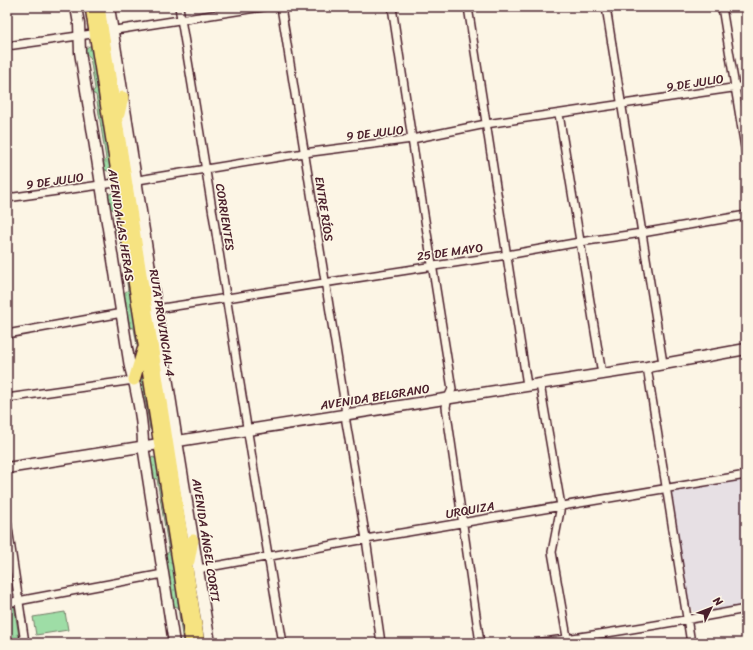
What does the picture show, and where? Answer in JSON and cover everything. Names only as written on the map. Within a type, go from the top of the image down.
[{"type":"main road","name":"AVENIDA LAS HERAS","points":[[76,7],[79,24],[80,52],[130,367],[134,380],[143,434],[142,446]]},
{"type":"main road","name":"RUTA PROVINCIAL 4","points":[[91,7],[104,32],[127,181],[144,345],[168,442],[191,643]]},
{"type":"main road","name":"RUTA PROVINCIAL 4","points":[[99,7],[168,442],[193,569],[199,643]]},
{"type":"main road","name":"AVENIDA LAS HERAS","points":[[109,7],[104,32],[123,97],[127,181],[156,309],[168,442]]},
{"type":"main road","points":[[117,121],[123,97]]},
{"type":"main road","points":[[134,380],[144,345]]},
{"type":"main road","name":"AVENIDA BELGRANO","points":[[7,468],[647,367],[746,349]]},
{"type":"main road","name":"AVENIDA ÁNGEL CORTI","points":[[168,442],[193,540]]},
{"type":"main road","points":[[142,446],[174,643]]},
{"type":"main road","points":[[193,540],[193,569]]},
{"type":"main road","name":"AVENIDA ÁNGEL CORTI","points":[[193,569],[210,643]]},
{"type":"street","name":"CORRIENTES","points":[[179,7],[283,643]]},
{"type":"street","points":[[7,46],[263,7]]},
{"type":"street","name":"ENTRE RÍOS","points":[[281,7],[382,643]]},
{"type":"street","points":[[392,7],[452,389],[446,407],[480,643]]},
{"type":"street","points":[[468,7],[527,386]]},
{"type":"street","points":[[606,7],[664,363]]},
{"type":"street","points":[[722,7],[746,154]]},
{"type":"street","name":"9 DE JULIO","points":[[7,198],[102,185],[304,153],[412,139],[486,124],[746,86]]},
{"type":"street","points":[[559,114],[602,374]]},
{"type":"street","name":"25 DE MAYO","points":[[156,309],[507,255],[746,215]]},
{"type":"street","points":[[7,334],[122,313]]},
{"type":"street","points":[[647,367],[691,643]]},
{"type":"street","points":[[7,398],[134,380]]},
{"type":"street","points":[[540,384],[561,506],[552,552],[567,641]]},
{"type":"street","name":"URQUIZA","points":[[193,569],[746,475]]},
{"type":"street","points":[[7,521],[25,643]]},
{"type":"street","points":[[7,603],[163,574]]},
{"type":"street","points":[[536,643],[567,641],[746,608]]},
{"type":"shaded area","points":[[746,478],[746,604],[694,614],[689,604],[670,493],[674,489]]},
{"type":"green space","points":[[92,46],[112,169],[108,171],[103,167],[103,163],[106,159],[96,95],[92,93],[95,89],[90,57],[86,54],[85,49]]},
{"type":"green space","points":[[114,193],[116,195],[141,349],[136,367],[133,357],[138,351],[134,328],[128,327],[123,294],[128,290],[119,232],[113,232],[119,229],[115,210],[109,208],[107,196]]},
{"type":"green space","points":[[143,366],[152,431],[150,429],[139,375]]},
{"type":"green space","points":[[153,457],[157,459],[188,643],[183,643],[178,607],[172,606],[164,555],[169,552],[157,479],[151,478],[149,460]]},
{"type":"green space","points":[[14,605],[20,643],[7,643],[7,606]]},
{"type":"green space","points":[[65,612],[68,630],[36,635],[33,617]]}]
